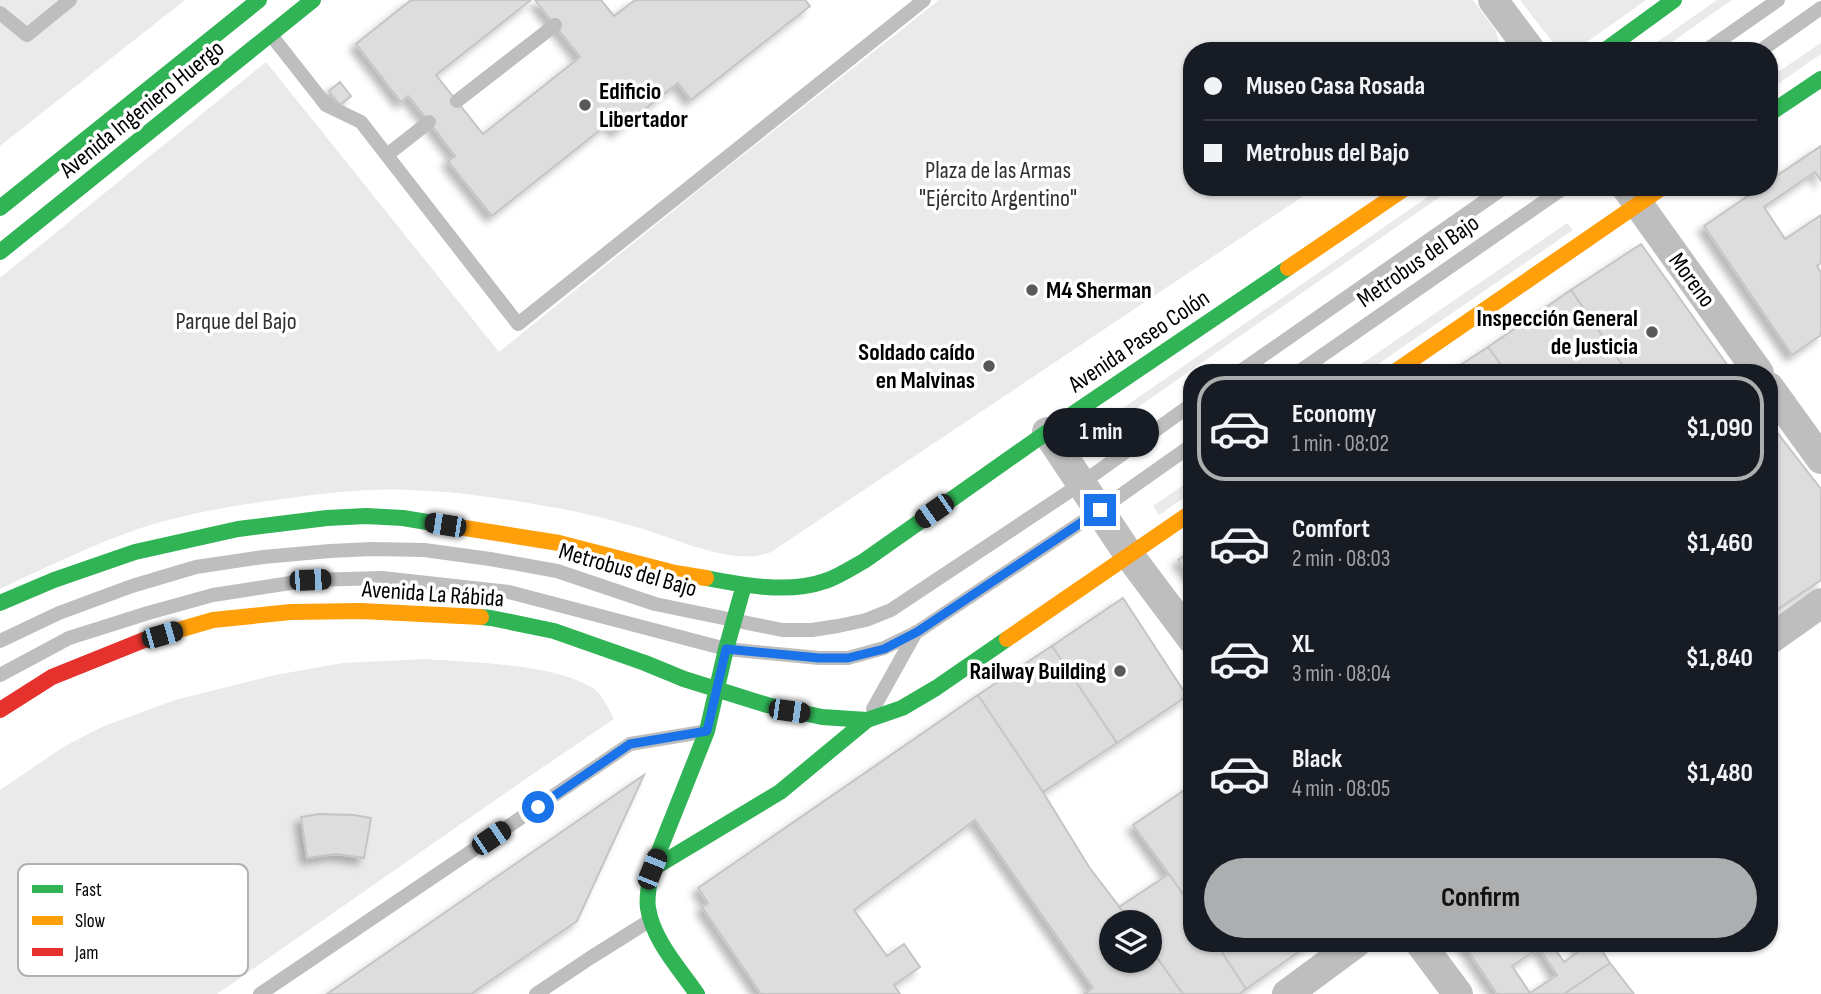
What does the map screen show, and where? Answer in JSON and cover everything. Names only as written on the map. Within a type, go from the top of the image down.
[{"type":"main road","name":"Avenida Ingeniero Huergo","points":[[0,208],[260,0]]},
{"type":"main road","name":"Avenida Ingeniero Huergo","points":[[0,253],[313,0]]},
{"type":"main road","points":[[1616,42],[1674,0]]},
{"type":"main road","points":[[1778,108],[1821,79]]},
{"type":"main road","name":"Avenida Paseo Colón","points":[[744,585],[804,586],[826,581],[850,569],[1394,196]]},
{"type":"main road","points":[[1405,364],[1632,196]]},
{"type":"main road","points":[[0,603],[54,580],[135,552],[238,529],[366,516],[403,518],[559,543],[675,573],[744,585],[707,731],[652,869],[649,886],[648,906],[656,930],[697,994]]},
{"type":"main road","points":[[652,869],[780,792],[867,720],[902,708],[936,688],[1183,518]]},
{"type":"main road","name":"Avenida La Rábida","points":[[0,710],[52,677],[136,642],[213,620],[291,612],[361,611],[491,618],[554,631],[716,691],[789,711],[822,717],[867,720]]},
{"type":"street","points":[[1493,0],[1524,42]]},
{"type":"street","name":"Moreno","points":[[1632,196],[1753,364]]},
{"type":"street","points":[[1778,399],[1821,459]]},
{"type":"street","points":[[1047,432],[1129,555],[1183,627]]},
{"type":"street","points":[[1778,634],[1821,603]]},
{"type":"street","points":[[1287,994],[1344,952]]},
{"type":"street","points":[[1427,952],[1458,994]]},
{"type":"lane","points":[[0,13],[27,35],[70,0]]},
{"type":"lane","points":[[270,34],[326,105],[361,122],[518,324],[924,0]]},
{"type":"lane","points":[[1718,42],[1777,0]]},
{"type":"lane","points":[[1773,42],[1821,8]]},
{"type":"lane","points":[[457,101],[555,25]]},
{"type":"lane","points":[[387,155],[429,122]]},
{"type":"lane","name":"Metrobus del Bajo","points":[[1251,364],[1492,196]]},
{"type":"lane","name":"Metrobus del Bajo","points":[[1310,364],[1552,196]]},
{"type":"lane","name":"Metrobus del Bajo","points":[[0,640],[71,608],[196,567],[263,557],[358,550],[424,550],[557,571],[655,604],[782,630],[812,630],[866,620],[891,610],[1082,483],[1183,410]]},
{"type":"lane","name":"Metrobus del Bajo","points":[[0,675],[69,638],[214,595],[310,580],[382,578],[509,592],[726,649],[819,658],[848,658],[884,649],[917,632],[1183,451]]},
{"type":"lane","name":"Metrobus del Bajo","points":[[867,720],[917,632]]},
{"type":"lane","points":[[260,994],[630,744],[707,731]]},
{"type":"lane","points":[[536,994],[652,919]]},
{"type":"green space","points":[[0,0],[185,0],[0,146]]},
{"type":"green space","points":[[939,0],[1473,0],[1496,31],[1499,42],[1183,42],[1183,196],[1304,196],[771,552],[756,556],[724,554],[607,519],[511,500],[442,492],[375,490],[259,502],[174,519],[105,542],[0,589],[0,278],[266,62],[499,352]]},
{"type":"green space","points":[[1520,0],[1646,0],[1587,42],[1552,42]]},
{"type":"green space","points":[[1717,0],[1732,0],[1672,42],[1657,42]]},
{"type":"green space","points":[[1821,43],[1821,54],[1778,84],[1778,72]]},
{"type":"green space","points":[[1429,196],[1441,196],[1200,364],[1186,364]]},
{"type":"green space","points":[[1567,223],[1573,230],[1378,364],[1361,364]]},
{"type":"green space","points":[[1183,366],[1183,376],[1101,433],[1097,426]]},
{"type":"green space","points":[[1183,485],[1183,498],[1159,515],[1153,506]]},
{"type":"green space","points":[[426,659],[512,666],[556,673],[593,688],[614,719],[248,972],[248,864],[18,864],[18,976],[243,976],[217,994],[0,994],[0,790],[65,746],[104,726],[175,700],[275,675],[343,663]]},
{"type":"building","name":"Edificio Libertador","points":[[411,0],[531,0],[436,75],[483,134],[580,57],[535,0],[601,0],[614,16],[635,0],[805,0],[810,6],[691,100],[678,83],[616,132],[609,123],[492,216],[448,161],[455,156],[429,122],[408,96],[401,102],[356,44]]},
{"type":"building","points":[[340,82],[351,96],[340,105],[329,91]]},
{"type":"building","points":[[1821,146],[1821,181],[1815,172],[1764,207],[1785,239],[1821,215],[1821,263],[1817,266],[1821,273],[1821,335],[1792,355],[1704,226],[1748,196],[1778,196],[1778,175]]},
{"type":"building","name":"Inspección General de Justicia","points":[[1641,244],[1727,364],[1622,364],[1571,290]]},
{"type":"building","name":"Inspección General de Justicia","points":[[1571,290],[1622,364],[1500,364],[1488,347]]},
{"type":"building","points":[[1488,347],[1500,364],[1462,364]]},
{"type":"building","points":[[1778,434],[1821,489],[1821,580],[1778,609]]},
{"type":"building","name":"Railway Building","points":[[1123,598],[1183,690],[1183,699],[1117,743],[1052,646]]},
{"type":"building","points":[[1052,646],[1117,743],[1043,792],[978,695]]},
{"type":"building","points":[[978,695],[1089,867],[1122,910],[1099,910],[1099,973],[1162,973],[1162,965],[1183,994],[1084,994],[1093,988],[975,820],[854,910],[887,956],[904,944],[920,967],[894,985],[900,994],[761,994],[702,907],[708,903],[698,888]]},
{"type":"building","points":[[644,775],[577,921],[471,994],[327,994]]},
{"type":"building","points":[[1183,791],[1183,894],[1169,874],[1133,825]]},
{"type":"building","points":[[319,814],[371,818],[364,858],[336,854],[307,858],[301,817]]},
{"type":"building","points":[[1169,874],[1183,894],[1183,952],[1222,952],[1246,989],[1239,994],[1183,994],[1162,965],[1162,910],[1121,910],[1119,907]]},
{"type":"building","points":[[1222,952],[1298,952],[1246,989]]},
{"type":"building","points":[[1469,952],[1533,952],[1512,966],[1530,993],[1557,975],[1542,952],[1557,952],[1564,962],[1578,952],[1603,952],[1610,963],[1564,994],[1497,994]]},
{"type":"building","points":[[1610,963],[1634,994],[1564,994]]},
{"type":"traffic: fast","points":[[0,208],[259,0]]},
{"type":"traffic: fast","points":[[0,252],[313,0]]},
{"type":"traffic: fast","points":[[1616,42],[1674,0]]},
{"type":"traffic: fast","points":[[1778,108],[1821,79]]},
{"type":"traffic: fast","points":[[706,578],[781,588],[811,585],[840,575],[1288,268]]},
{"type":"traffic: fast","points":[[0,603],[54,580],[135,552],[238,529],[366,516],[433,523]]},
{"type":"traffic: fast","points":[[697,994],[655,931],[648,908],[648,893],[652,869],[707,731],[744,585]]},
{"type":"traffic: fast","points":[[481,617],[554,631],[684,679],[767,705],[822,717],[867,720]]},
{"type":"traffic: fast","points":[[652,869],[780,792],[867,720],[902,708],[1007,639]]},
{"type":"traffic: slow","points":[[1288,268],[1394,196]]},
{"type":"traffic: slow","points":[[1406,364],[1650,196]]},
{"type":"traffic: slow","points":[[1007,639],[1183,518]]},
{"type":"traffic: slow","points":[[433,523],[559,543],[675,573],[706,578]]},
{"type":"traffic: slow","points":[[144,640],[213,620],[291,612],[361,611],[481,617]]},
{"type":"traffic: jam","points":[[0,710],[52,677],[144,640]]},
{"type":"place","name":"Edificio Libertador","points":[[585,105]]},
{"type":"place","name":"M4 Sherman","points":[[1032,290]]},
{"type":"place","name":"Inspección General de Justicia","points":[[1652,332]]},
{"type":"place","name":"Soldado caído en Malvinas","points":[[989,366]]},
{"type":"place","name":"Railway Building","points":[[1120,671]]},
{"type":"route","points":[[538,807],[630,744],[707,731],[726,649],[819,658],[848,658],[884,649],[917,632],[1100,510]]},
{"type":"park label","name":"Plaza de las Armas \"Ejército Argentino\"","points":[[998,184]]},
{"type":"park label","name":"Parque del Bajo","points":[[236,321]]}]
